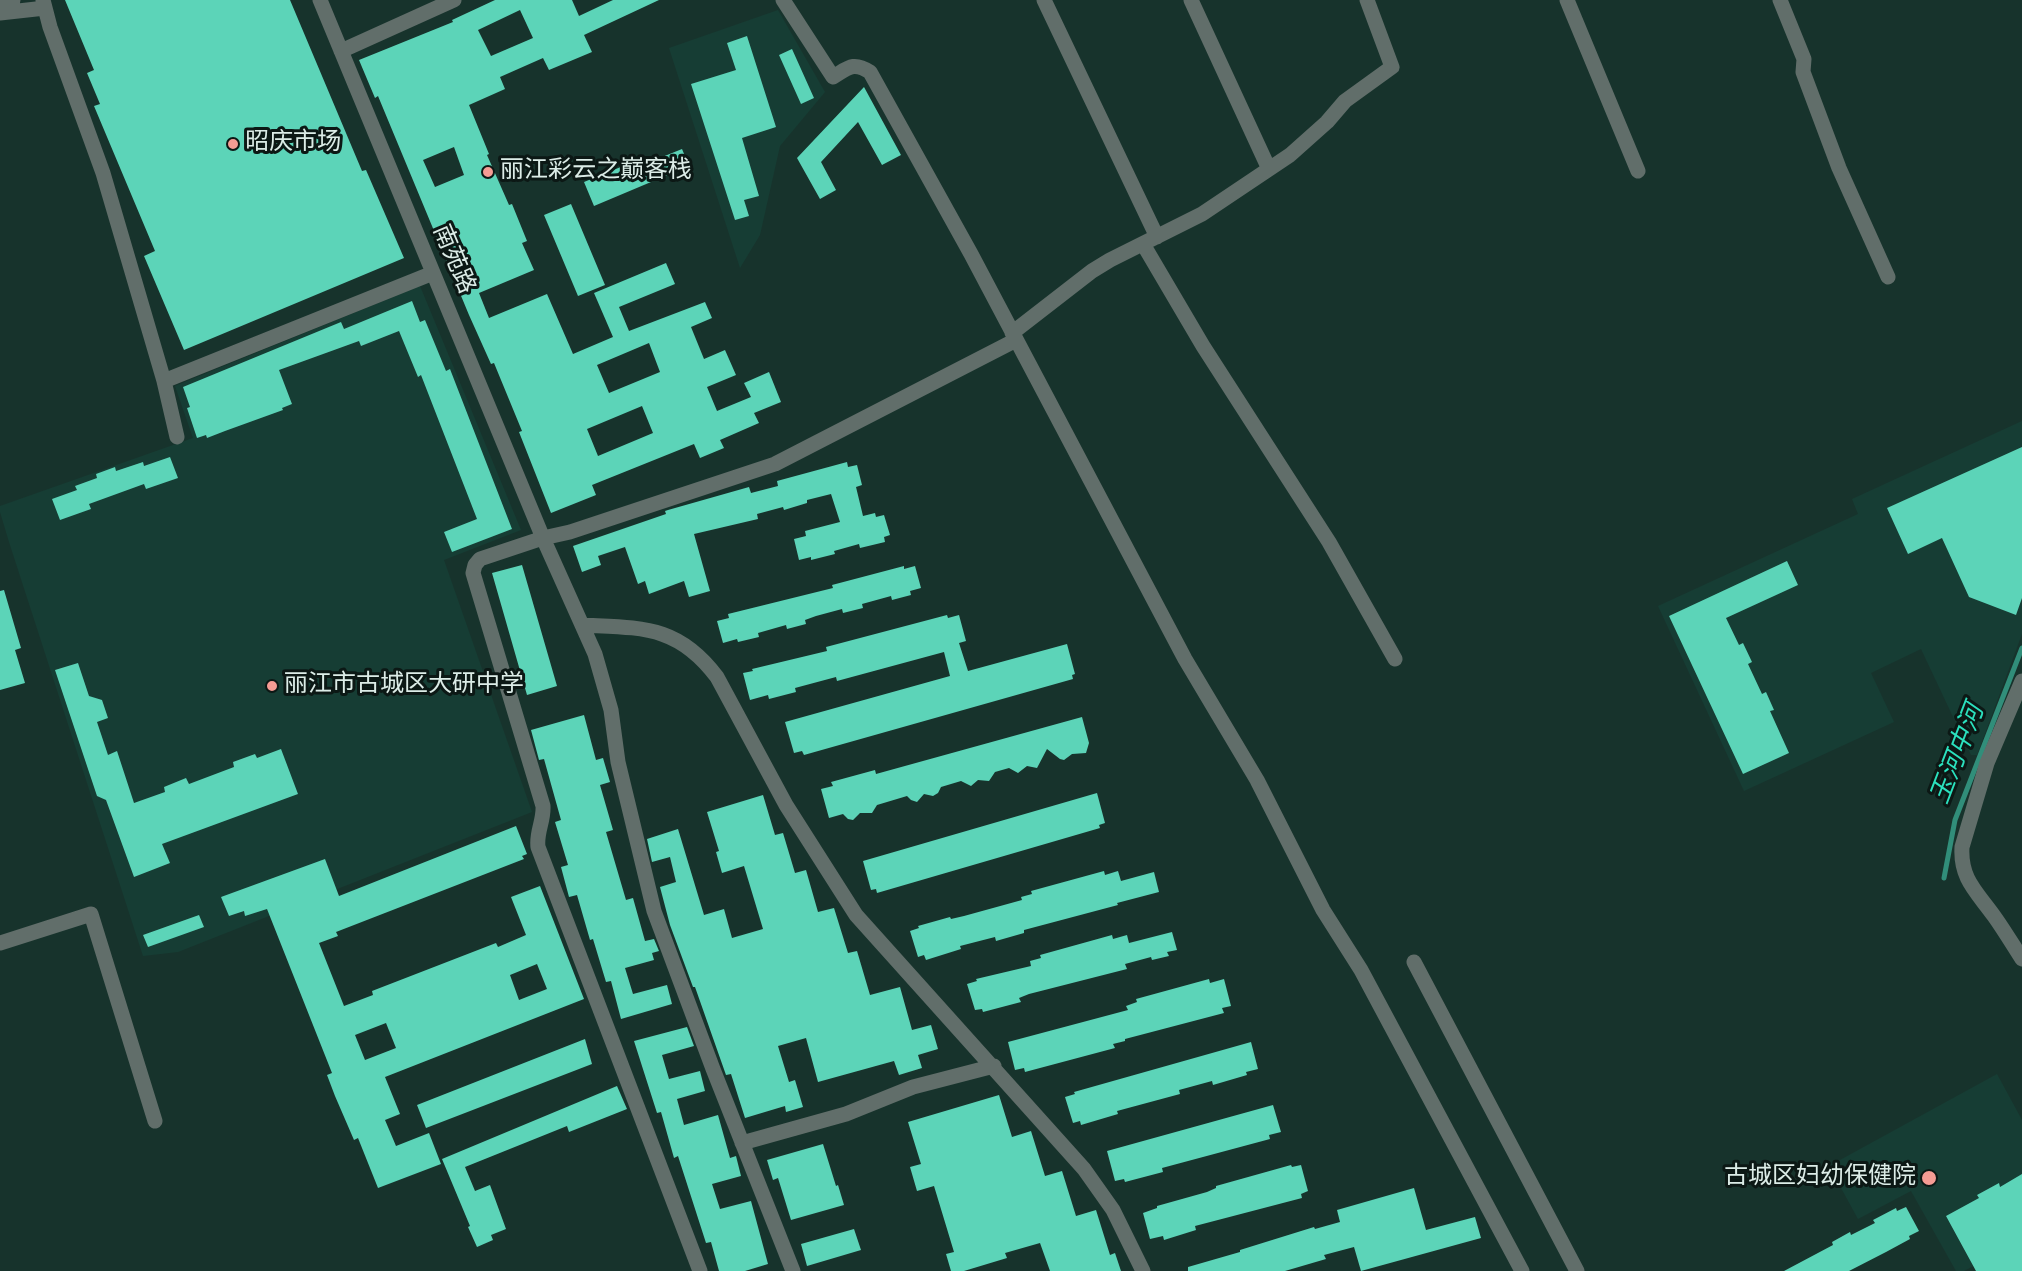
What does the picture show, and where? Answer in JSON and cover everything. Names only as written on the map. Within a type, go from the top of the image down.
[{"type":"street","points":[[0,1],[13,0]]},
{"type":"street","name":"南苑路","points":[[320,0],[543,538],[583,625],[605,684],[618,762],[654,911],[793,1271]]},
{"type":"street","points":[[341,51],[454,0]]},
{"type":"street","points":[[783,0],[833,77],[853,66],[859,66],[870,72],[971,254],[1185,658],[1257,780],[1323,910],[1361,970],[1522,1271]]},
{"type":"street","points":[[1044,0],[1157,237]]},
{"type":"street","points":[[1191,0],[1269,169]]},
{"type":"street","points":[[700,1271],[538,847],[537,835],[543,818],[543,806],[473,573],[475,565],[480,559],[543,538],[570,532],[775,464],[1014,336],[1092,271],[1202,214],[1269,169],[1306,141],[1345,101],[1392,67],[1367,0]]},
{"type":"street","points":[[1567,0],[1638,171]]},
{"type":"street","points":[[1780,0],[1804,59],[1803,72],[1839,168],[1888,277]]},
{"type":"street","points":[[0,13],[44,4],[50,27],[103,173],[164,381],[177,437]]},
{"type":"street","points":[[1143,244],[1203,346],[1329,542],[1395,659]]},
{"type":"street","points":[[164,381],[433,273]]},
{"type":"street","points":[[583,625],[641,627],[656,631],[684,644],[708,664],[791,814],[856,915],[1068,1149],[1094,1182],[1125,1232],[1143,1271]]},
{"type":"street","points":[[2022,681],[1987,763],[1962,847],[1967,882],[1994,916],[2022,959]]},
{"type":"street","points":[[0,943],[91,914],[155,1121]]},
{"type":"street","points":[[1414,962],[1577,1271]]},
{"type":"street","points":[[742,1143],[846,1114],[913,1087],[994,1066]]},
{"type":"shaded area","points":[[778,10],[825,92],[780,146],[760,235],[740,268],[669,48]]},
{"type":"shaded area","name":"丽江市古城区大研中学","points":[[420,286],[521,530],[444,560],[532,812],[178,952],[143,956],[9,542],[0,506],[193,438],[175,386]]},
{"type":"shaded area","points":[[2022,421],[2022,634],[1977,755],[1971,755],[1921,649],[1871,673],[1894,722],[1744,791],[1658,606],[1858,514],[1852,499]]},
{"type":"shaded area","name":"古城区妇幼保健院","points":[[1997,1074],[2022,1120],[2022,1240],[1964,1271],[1956,1271],[1911,1191],[1858,1219],[1829,1166]]},
{"type":"building","name":"昭庆市场","points":[[65,0],[290,0],[362,171],[366,170],[404,258],[184,350],[144,256],[155,251],[94,106],[100,104],[87,73],[94,70]]},
{"type":"building","points":[[495,0],[572,0],[579,16],[613,0],[659,0],[584,35],[592,52],[549,70],[543,58],[500,77],[505,89],[469,105],[489,154],[487,155],[509,205],[512,204],[527,241],[522,243],[534,270],[479,293],[489,318],[547,294],[573,354],[613,337],[594,293],[666,263],[675,284],[619,307],[629,331],[705,302],[712,318],[691,327],[704,359],[725,350],[736,375],[707,387],[717,411],[751,397],[744,383],[769,372],[781,402],[754,413],[759,423],[720,440],[724,448],[700,458],[694,444],[592,485],[596,495],[551,513],[519,432],[522,431],[494,363],[491,364],[469,315],[378,96],[375,98],[359,60],[453,22],[452,20]],"holes":[[[520,10],[533,38],[491,56],[478,30]],[[454,147],[464,175],[435,187],[423,160]],[[649,343],[660,372],[609,393],[597,365]],[[642,406],[653,433],[598,456],[587,429]]]},
{"type":"building","points":[[747,36],[776,127],[742,138],[759,196],[744,200],[749,216],[735,220],[691,84],[736,70],[727,43]]},
{"type":"building","points":[[792,49],[814,98],[801,104],[779,55]]},
{"type":"building","points":[[864,87],[901,155],[882,165],[858,122],[821,162],[836,190],[820,199],[797,158]]},
{"type":"building","points":[[682,149],[689,166],[594,206],[584,182],[633,162],[635,168]]},
{"type":"building","points":[[571,204],[605,285],[578,296],[544,215]]},
{"type":"building","points":[[412,301],[420,322],[425,320],[446,371],[450,369],[512,529],[452,552],[444,532],[477,519],[421,375],[418,377],[399,331],[361,346],[359,341],[279,370],[292,404],[282,408],[283,410],[207,438],[206,435],[197,438],[183,387],[341,322],[344,329]]},
{"type":"building","points":[[2022,447],[2022,598],[2016,615],[1969,597],[1942,538],[1908,554],[1887,508]]},
{"type":"building","points":[[170,457],[178,478],[146,489],[144,484],[89,504],[91,509],[60,520],[52,499],[77,490],[75,486],[97,478],[96,474],[115,467],[116,471],[143,462],[144,466]]},
{"type":"building","points":[[847,462],[848,467],[857,465],[862,485],[856,487],[863,516],[875,513],[876,517],[884,515],[890,535],[884,537],[885,542],[860,548],[859,544],[834,551],[835,554],[811,560],[811,557],[799,560],[794,539],[806,536],[805,531],[840,522],[831,494],[807,500],[807,503],[784,510],[783,507],[757,514],[758,519],[694,534],[710,591],[689,597],[684,581],[649,594],[645,581],[638,584],[625,547],[598,556],[601,565],[582,572],[573,546],[666,514],[665,511],[668,510],[749,487],[751,493],[778,486],[777,481]]},
{"type":"building","points":[[1787,561],[1798,585],[1726,618],[1739,645],[1743,643],[1752,662],[1748,664],[1762,694],[1766,692],[1774,710],[1770,711],[1789,753],[1743,774],[1669,616]]},
{"type":"building","points":[[522,565],[557,686],[527,695],[492,573]]},
{"type":"building","points":[[904,566],[904,569],[915,566],[921,588],[910,591],[911,595],[892,600],[891,596],[862,604],[863,608],[843,613],[842,609],[816,616],[805,620],[806,624],[787,629],[786,625],[758,633],[759,637],[723,643],[717,621],[729,618],[728,614],[833,588],[832,585]]},
{"type":"building","points":[[4,590],[21,648],[15,650],[25,683],[0,690],[0,591]]},
{"type":"building","points":[[947,615],[948,618],[959,615],[966,641],[959,643],[968,671],[1067,644],[1075,674],[1072,675],[1073,679],[804,755],[802,751],[794,753],[785,722],[950,676],[944,652],[837,681],[836,677],[795,688],[796,692],[769,699],[768,695],[750,700],[743,673],[753,671],[752,669],[827,651],[826,647]]},
{"type":"building","points":[[78,663],[89,696],[102,700],[108,718],[97,722],[108,755],[117,751],[134,803],[165,792],[164,787],[186,778],[189,784],[234,767],[233,762],[255,754],[257,758],[281,749],[298,794],[162,844],[170,863],[134,877],[106,800],[97,796],[55,670]]},
{"type":"building","points":[[584,715],[596,760],[603,758],[610,782],[600,785],[613,830],[606,832],[626,900],[633,898],[645,941],[654,939],[659,951],[652,953],[654,960],[625,968],[633,994],[667,985],[672,1004],[621,1019],[611,981],[606,982],[593,939],[590,940],[577,895],[569,897],[561,867],[568,865],[555,822],[561,820],[544,759],[539,760],[531,730]]},
{"type":"building","points":[[1082,717],[1089,743],[1086,753],[1072,754],[1064,760],[1047,749],[1037,768],[1027,766],[1018,773],[1009,768],[995,772],[989,781],[978,780],[971,786],[961,781],[941,787],[933,796],[924,794],[917,802],[907,796],[877,805],[872,813],[860,813],[853,820],[843,814],[829,818],[821,789],[833,786],[831,782],[875,770],[876,774]]},
{"type":"building","points":[[1097,793],[1105,823],[1099,825],[1100,828],[877,893],[876,889],[871,890],[863,861]]},
{"type":"building","points":[[763,795],[775,835],[783,833],[795,873],[806,870],[818,912],[834,908],[848,953],[857,951],[870,995],[900,987],[912,1030],[931,1025],[938,1049],[918,1055],[922,1068],[899,1075],[894,1061],[818,1082],[806,1038],[778,1046],[789,1082],[795,1080],[803,1107],[786,1112],[785,1106],[745,1118],[731,1074],[726,1075],[670,925],[660,887],[676,882],[670,857],[652,862],[647,839],[678,829],[704,915],[724,909],[732,938],[763,929],[744,866],[722,873],[716,852],[719,851],[707,812]]},
{"type":"building","points":[[516,826],[527,854],[522,856],[524,859],[336,932],[338,936],[319,943],[344,1006],[373,995],[372,991],[496,943],[498,947],[526,935],[511,897],[540,886],[584,999],[385,1077],[400,1114],[385,1120],[396,1146],[429,1133],[441,1164],[378,1188],[358,1138],[354,1140],[335,1096],[327,1075],[332,1073],[267,909],[245,916],[244,911],[229,916],[221,897],[325,859],[339,896]],"holes":[[[537,964],[547,989],[519,1000],[510,975]],[[386,1023],[396,1048],[365,1060],[355,1035]]]},
{"type":"building","points":[[1104,871],[1105,875],[1118,871],[1121,881],[1154,872],[1159,892],[1024,930],[1024,933],[996,941],[995,937],[960,946],[961,949],[926,960],[924,955],[918,957],[910,931],[919,928],[918,926],[1022,900],[1021,897],[1032,894],[1031,891]]},
{"type":"building","points":[[199,915],[204,927],[148,947],[143,935]]},
{"type":"building","points":[[1172,932],[1177,950],[1167,952],[1169,956],[1152,960],[1151,957],[1125,964],[1127,969],[1029,994],[1019,998],[1021,1002],[983,1012],[982,1009],[975,1010],[967,984],[977,981],[976,979],[1031,966],[1030,961],[1041,958],[1040,955],[1112,935],[1113,939],[1127,935],[1129,943]]},
{"type":"building","points":[[1209,979],[1210,983],[1224,979],[1231,1006],[1222,1008],[1224,1013],[1125,1039],[1125,1041],[1113,1044],[1115,1048],[1025,1072],[1024,1068],[1015,1070],[1008,1042],[1128,1010],[1126,1006],[1137,1002],[1136,999]]},
{"type":"building","points":[[687,1027],[694,1046],[662,1055],[669,1079],[700,1071],[705,1091],[677,1099],[684,1125],[718,1115],[730,1158],[736,1156],[741,1176],[712,1184],[720,1209],[751,1201],[768,1264],[745,1271],[719,1271],[711,1242],[706,1243],[678,1156],[674,1158],[661,1112],[657,1113],[634,1041]]},
{"type":"building","points":[[585,1039],[592,1064],[426,1128],[417,1105]]},
{"type":"building","points":[[1251,1042],[1258,1069],[1246,1072],[1247,1075],[1213,1085],[1212,1081],[1179,1090],[1180,1094],[1117,1111],[1118,1114],[1081,1125],[1080,1121],[1073,1123],[1065,1097],[1075,1094],[1074,1092]]},
{"type":"building","points":[[617,1086],[627,1109],[569,1132],[567,1126],[465,1167],[475,1191],[490,1185],[506,1229],[491,1235],[493,1240],[477,1247],[442,1159]]},
{"type":"building","points":[[999,1095],[1012,1137],[1031,1131],[1045,1176],[1062,1171],[1076,1216],[1096,1210],[1110,1255],[1115,1253],[1121,1271],[1050,1271],[1040,1243],[1005,1253],[1007,1258],[964,1271],[951,1271],[946,1254],[954,1252],[934,1186],[917,1191],[910,1167],[921,1164],[908,1122]]},
{"type":"building","points":[[1273,1105],[1281,1132],[1269,1135],[1270,1139],[1162,1168],[1163,1172],[1125,1182],[1124,1179],[1115,1181],[1107,1151]]},
{"type":"building","points":[[823,1144],[844,1205],[791,1220],[778,1178],[773,1180],[767,1160]]},
{"type":"building","points":[[1291,1165],[1292,1167],[1301,1165],[1308,1191],[1301,1194],[1302,1198],[1195,1226],[1196,1230],[1164,1240],[1163,1236],[1150,1239],[1143,1213],[1157,1206],[1207,1192],[1216,1186]]},
{"type":"building","points":[[2022,1174],[2022,1271],[1976,1271],[1946,1216],[1979,1198],[1977,1195],[1999,1183],[2000,1187]]},
{"type":"building","points":[[1414,1188],[1426,1230],[1475,1217],[1481,1238],[1361,1271],[1354,1247],[1324,1255],[1326,1259],[1285,1271],[1188,1271],[1188,1267],[1240,1252],[1240,1250],[1314,1227],[1315,1229],[1340,1222],[1337,1210]]},
{"type":"building","points":[[1906,1207],[1919,1231],[1909,1236],[1910,1239],[1886,1252],[1849,1271],[1784,1271],[1833,1245],[1832,1242],[1850,1232],[1851,1235],[1875,1223],[1873,1220],[1896,1208],[1897,1211]]},
{"type":"building","points":[[854,1229],[861,1250],[807,1266],[801,1244]]},
{"type":"waterway","name":"玉河中河","points":[[1944,878],[1955,820],[2022,648]]},
{"type":"place","name":"昭庆市场","points":[[233,144]]},
{"type":"place","name":"丽江彩云之巅客栈","points":[[488,172]]},
{"type":"place","name":"丽江市古城区大研中学","points":[[272,686]]},
{"type":"place","name":"古城区妇幼保健院","points":[[1929,1178]]}]
